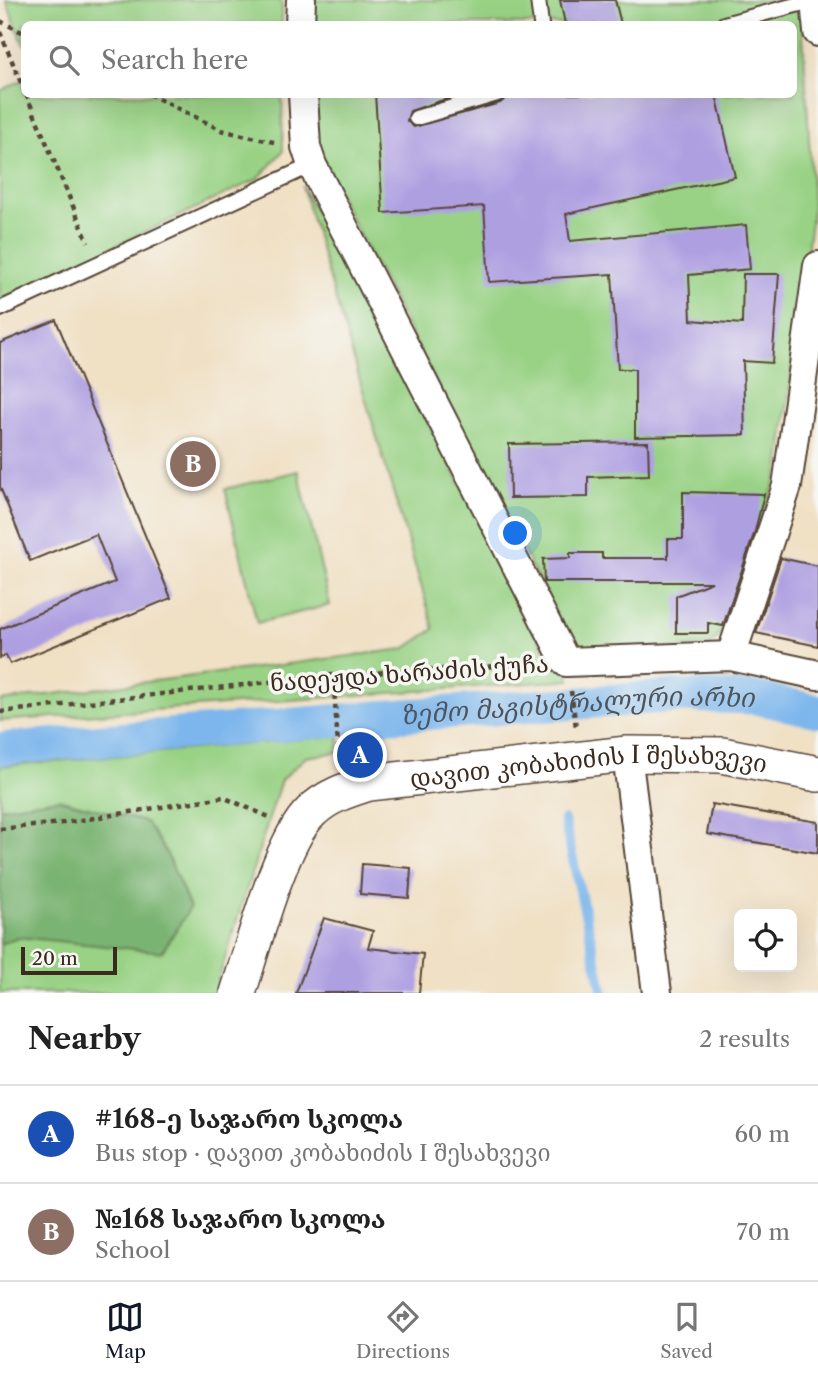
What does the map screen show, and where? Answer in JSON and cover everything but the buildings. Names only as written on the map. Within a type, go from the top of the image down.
[{"type":"street","points":[[300,21],[301,0]]},
{"type":"street","points":[[815,0],[818,32]]},
{"type":"street","points":[[303,98],[309,156],[568,671]]},
{"type":"street","points":[[730,656],[787,486],[818,266]]},
{"type":"street","name":"ნადეჟდა ხარაძის ქუჩა","points":[[568,671],[730,656],[818,675]]},
{"type":"street","points":[[627,754],[657,993]]},
{"type":"street","name":"დავით კობახიძის I შესახვევი","points":[[238,993],[280,867],[297,832],[308,814],[342,791],[369,783],[627,754],[722,755],[818,774]]},
{"type":"lane","points":[[538,0],[541,21]]},
{"type":"lane","points":[[735,21],[815,0]]},
{"type":"lane","points":[[416,118],[484,98]]},
{"type":"lane","points":[[0,309],[309,156]]},
{"type":"path","points":[[0,21],[21,32]]},
{"type":"path","points":[[0,32],[21,82]]},
{"type":"path","points":[[28,98],[88,242]]},
{"type":"path","points":[[157,98],[220,130],[273,143],[309,156]]},
{"type":"path","points":[[568,671],[576,723]]},
{"type":"path","name":"ნადეჟდა ხარაძის ქუჩა","points":[[0,712],[333,675],[568,671]]},
{"type":"path","points":[[333,675],[339,736]]},
{"type":"path","points":[[0,829],[62,823],[223,797],[297,832]]},
{"type":"green space","points":[[6,0],[282,0],[282,21],[21,21],[21,38]]},
{"type":"green space","points":[[310,0],[801,0],[813,206],[779,470],[727,627],[710,645],[579,658],[312,143],[311,98],[797,98],[797,21],[310,21]]},
{"type":"green space","points":[[21,80],[21,98],[282,98],[283,151],[258,179],[0,300],[0,91]]},
{"type":"green space","points":[[302,186],[510,577],[533,630],[548,654],[568,673],[570,680],[0,721],[0,701],[404,649],[434,629]]},
{"type":"green space","points":[[298,471],[330,605],[257,623],[225,489]]},
{"type":"green space","points":[[339,736],[339,752],[306,757],[281,780],[214,993],[0,993],[0,944],[18,937],[55,939],[58,799],[0,808],[0,766]]},
{"type":"green space","points":[[58,799],[146,822],[167,854],[190,908],[162,952],[18,937],[0,944],[0,808]]},
{"type":"waterway","name":"ზემო მაგისტრალური არხი","points":[[0,749],[379,717],[680,696],[756,698],[818,711]]},
{"type":"waterway","points":[[564,820],[603,993]]},
{"type":"place","name":"№168 საჯარო სკოლა","points":[[193,464]]},
{"type":"place","name":"#168-ე საჯარო სკოლა","points":[[360,755]]}]
